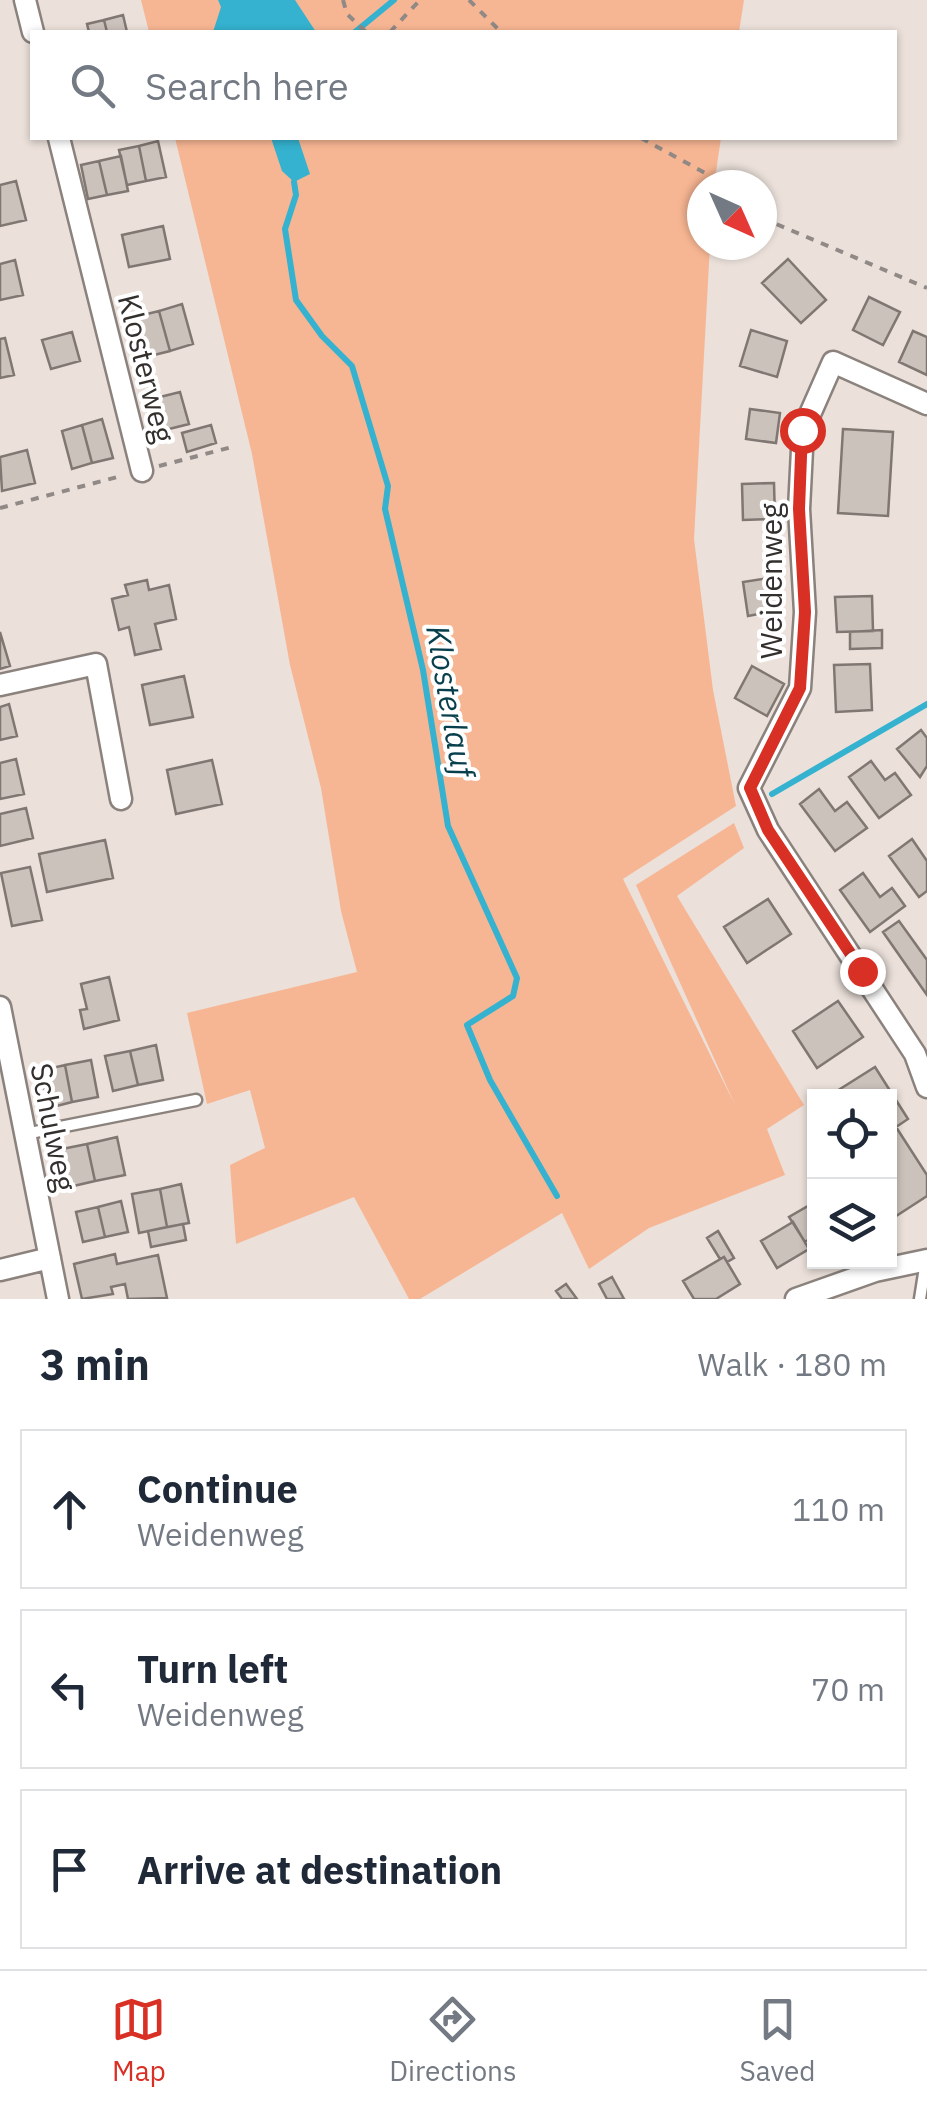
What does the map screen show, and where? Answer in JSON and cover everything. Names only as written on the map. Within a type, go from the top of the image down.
[{"type":"street","points":[[25,0],[32,30]]},
{"type":"street","name":"Klosterweg","points":[[59,140],[142,471]]},
{"type":"street","name":"Weidenweg","points":[[927,404],[833,362],[802,430],[799,509],[805,612],[800,688],[750,788],[768,830],[915,1054],[927,1087]]},
{"type":"street","points":[[0,684],[96,664],[122,798]]},
{"type":"street","name":"Schulweg","points":[[0,1007],[58,1299]]},
{"type":"street","points":[[0,1270],[50,1258]]},
{"type":"street","points":[[796,1299],[875,1270],[927,1260]]},
{"type":"lane","points":[[25,1134],[196,1100]]},
{"type":"lane","points":[[920,1299],[927,1260]]},
{"type":"path","points":[[343,0],[347,14],[364,30]]},
{"type":"path","points":[[392,30],[420,0]]},
{"type":"path","points":[[469,0],[499,30]]},
{"type":"path","points":[[645,140],[700,170]]},
{"type":"path","points":[[777,224],[927,288]]},
{"type":"path","points":[[142,471],[236,446]]},
{"type":"path","name":"Klosterweg","points":[[0,508],[142,471]]},
{"type":"shaded area","points":[[141,0],[744,0],[739,30],[148,30]]},
{"type":"shaded area","points":[[175,140],[721,140],[716,170],[687,170],[687,260],[709,260],[694,539],[713,690],[736,806],[623,879],[735,1105],[636,885],[734,823],[744,848],[677,896],[804,1105],[767,1129],[785,1175],[649,1228],[589,1269],[562,1213],[420,1299],[409,1299],[354,1197],[236,1244],[230,1165],[265,1148],[250,1090],[207,1104],[187,1013],[357,972],[341,911],[321,788],[290,665],[252,454]]},
{"type":"water","points":[[218,0],[295,0],[315,30],[214,30],[221,7]]},
{"type":"water","points":[[272,140],[299,140],[310,174],[294,182],[282,171]]},
{"type":"building","points":[[123,15],[127,30],[106,30],[104,20]]},
{"type":"building","points":[[104,20],[106,30],[88,30],[87,24]]},
{"type":"building","points":[[158,141],[166,177],[146,181],[139,146]]},
{"type":"building","points":[[139,146],[146,181],[127,185],[119,150]]},
{"type":"building","points":[[121,156],[128,191],[107,195],[99,161]]},
{"type":"building","points":[[99,161],[107,195],[88,199],[81,165]]},
{"type":"building","points":[[16,181],[26,220],[0,226],[0,185]]},
{"type":"building","points":[[163,226],[170,259],[129,267],[122,235]]},
{"type":"building","points":[[788,259],[826,300],[801,323],[762,283]]},
{"type":"building","points":[[15,260],[23,295],[0,300],[0,264]]},
{"type":"building","points":[[869,297],[900,312],[883,345],[853,330]]},
{"type":"building","points":[[182,304],[193,344],[170,351],[159,311]]},
{"type":"building","points":[[159,311],[170,351],[146,357],[135,317]]},
{"type":"building","points":[[751,330],[787,341],[777,377],[740,366]]},
{"type":"building","points":[[913,331],[927,337],[927,375],[899,362]]},
{"type":"building","points":[[72,332],[80,361],[51,369],[42,340]]},
{"type":"building","points":[[5,338],[14,375],[0,378],[0,339]]},
{"type":"building","points":[[180,392],[189,424],[153,433],[144,401]]},
{"type":"building","points":[[750,409],[780,413],[776,443],[746,439]]},
{"type":"building","points":[[102,419],[113,458],[92,463],[82,425]]},
{"type":"building","points":[[82,425],[92,463],[72,469],[62,431]]},
{"type":"building","points":[[211,425],[216,443],[187,452],[182,433]]},
{"type":"building","points":[[843,429],[893,432],[888,516],[838,513]]},
{"type":"building","points":[[27,450],[35,483],[2,491],[0,457]]},
{"type":"building","points":[[774,483],[775,519],[743,520],[742,484]]},
{"type":"building","points":[[775,577],[781,610],[748,616],[743,582]]},
{"type":"building","points":[[147,580],[149,590],[169,585],[176,619],[155,624],[161,649],[135,655],[129,627],[119,630],[112,599],[128,595],[125,585]]},
{"type":"building","points":[[872,596],[873,631],[837,632],[835,597]]},
{"type":"building","points":[[882,630],[882,648],[850,649],[850,632]]},
{"type":"building","points":[[0,632],[10,666],[0,669]]},
{"type":"building","points":[[870,664],[872,710],[836,712],[834,665]]},
{"type":"building","points":[[752,666],[784,684],[767,716],[735,698]]},
{"type":"building","points":[[184,676],[193,717],[150,725],[142,685]]},
{"type":"building","points":[[9,704],[17,736],[0,740],[0,707]]},
{"type":"building","points":[[921,730],[927,738],[927,766],[920,777],[897,749]]},
{"type":"building","points":[[16,759],[24,794],[0,799],[0,763]]},
{"type":"building","points":[[212,760],[222,804],[176,814],[167,770]]},
{"type":"building","points":[[871,761],[885,780],[895,773],[911,795],[879,818],[849,777]]},
{"type":"building","points":[[819,789],[835,811],[847,802],[867,828],[835,851],[800,804]]},
{"type":"building","points":[[26,808],[33,838],[0,846],[0,814]]},
{"type":"building","points":[[912,839],[927,861],[927,891],[919,897],[889,856]]},
{"type":"building","points":[[105,840],[113,878],[47,892],[39,854]]},
{"type":"building","points":[[30,867],[42,920],[12,926],[1,873]]},
{"type":"building","points":[[863,873],[880,897],[892,888],[905,906],[870,932],[840,890]]},
{"type":"building","points":[[768,899],[791,934],[747,963],[724,927]]},
{"type":"building","points":[[899,921],[927,960],[927,995],[883,932]]},
{"type":"building","points":[[109,977],[119,1020],[84,1029],[80,1010],[87,1009],[81,984]]},
{"type":"building","points":[[838,1001],[863,1037],[817,1068],[793,1031]]},
{"type":"building","points":[[156,1045],[163,1080],[138,1085],[130,1051]]},
{"type":"building","points":[[130,1051],[138,1085],[113,1091],[105,1056]]},
{"type":"building","points":[[91,1060],[98,1097],[72,1102],[65,1065]]},
{"type":"building","points":[[65,1065],[72,1102],[49,1108],[40,1071]]},
{"type":"building","points":[[875,1067],[889,1089],[840,1089]]},
{"type":"building","points":[[897,1102],[908,1119],[897,1126]]},
{"type":"building","points":[[897,1129],[927,1175],[927,1196],[897,1215]]},
{"type":"building","points":[[117,1137],[125,1175],[95,1181],[87,1144]]},
{"type":"building","points":[[87,1144],[95,1181],[65,1188],[57,1150]]},
{"type":"building","points":[[181,1184],[189,1223],[167,1227],[160,1189]]},
{"type":"building","points":[[160,1189],[167,1227],[139,1233],[132,1194]]},
{"type":"building","points":[[121,1201],[128,1232],[105,1237],[98,1207]]},
{"type":"building","points":[[98,1207],[105,1237],[83,1242],[76,1212]]},
{"type":"building","points":[[807,1207],[807,1241],[805,1242],[789,1217]]},
{"type":"building","points":[[793,1222],[807,1250],[777,1268],[761,1241]]},
{"type":"building","points":[[183,1224],[186,1240],[151,1247],[148,1231]]},
{"type":"building","points":[[718,1231],[734,1258],[727,1262],[724,1257],[720,1259],[707,1238]]},
{"type":"building","points":[[115,1254],[117,1264],[158,1255],[167,1298],[128,1299],[125,1284],[111,1287],[113,1294],[82,1299],[74,1264]]},
{"type":"building","points":[[724,1257],[740,1284],[716,1299],[694,1299],[683,1281]]},
{"type":"building","points":[[612,1277],[624,1299],[607,1299],[599,1284]]},
{"type":"building","points":[[566,1284],[577,1299],[562,1299],[556,1291]]},
{"type":"waterway","name":"Klosterlauf","points":[[357,30],[394,0]]},
{"type":"waterway","name":"Klosterlauf","points":[[294,182],[296,195],[285,229],[296,300],[322,336],[352,366],[388,486],[385,509],[423,670],[448,826],[517,978],[513,996],[467,1025],[490,1080],[557,1196]]},
{"type":"waterway","points":[[772,794],[927,704]]},
{"type":"route","points":[[802,430],[799,509],[805,612],[800,688],[750,788],[768,830],[862,971]]}]
